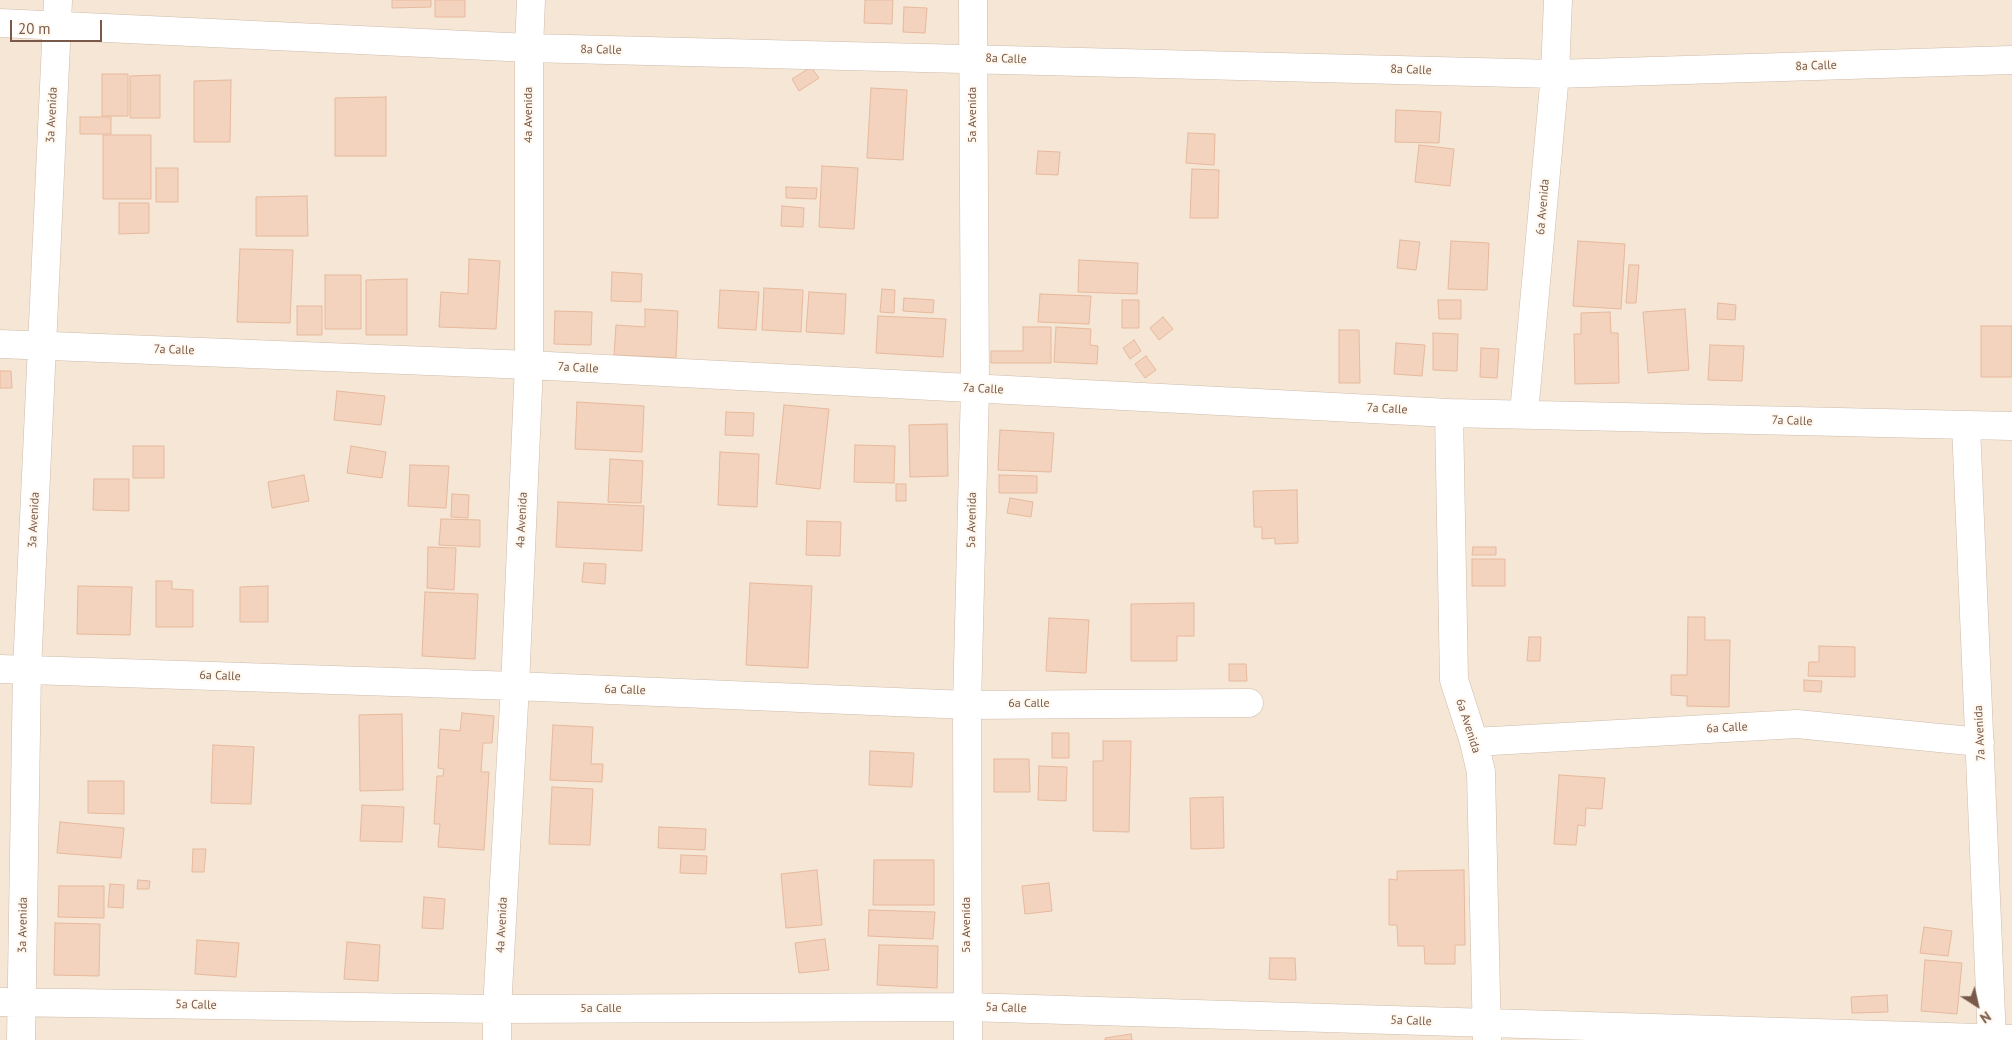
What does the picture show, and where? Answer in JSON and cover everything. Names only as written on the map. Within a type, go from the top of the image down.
[{"type":"street","name":"4a Avenida","points":[[497,1040],[529,365],[529,48],[531,0]]},
{"type":"street","name":"5a Avenida","points":[[968,1040],[967,705],[974,388],[973,0]]},
{"type":"street","name":"6a Avenida","points":[[1524,414],[1555,74],[1558,0]]},
{"type":"street","name":"8a Calle","points":[[0,23],[57,12],[529,48],[1555,74],[2012,60]]},
{"type":"street","name":"3a Avenida","points":[[21,1040],[11,1002],[57,12]]},
{"type":"street","name":"7a Calle","points":[[0,344],[529,365],[1449,413],[2012,426]]},
{"type":"street","name":"6a Avenida","points":[[1449,413],[1454,680],[1474,742],[1481,772],[1488,1032]]},
{"type":"street","name":"7a Avenida","points":[[1966,426],[1980,742],[1999,1039]]},
{"type":"street","name":"6a Calle","points":[[0,669],[515,686],[967,705],[1249,703]]},
{"type":"street","name":"6a Calle","points":[[1474,742],[1797,724],[1980,742]]},
{"type":"street","name":"5a Calle","points":[[11,1002],[497,1009],[967,1007],[1488,1032],[1999,1039]]},
{"type":"shaded area","points":[[0,0],[2012,0],[2012,1040],[0,1040]]},
{"type":"building","points":[[392,0],[431,0],[431,7],[392,8]]},
{"type":"building","points":[[435,0],[465,0],[465,17],[435,17]]},
{"type":"building","points":[[865,0],[893,0],[892,24],[864,23]]},
{"type":"building","points":[[904,7],[927,8],[925,33],[903,32]]},
{"type":"building","points":[[811,67],[819,78],[799,91],[792,79]]},
{"type":"building","points":[[102,74],[128,74],[128,116],[102,116]]},
{"type":"building","points":[[160,75],[160,118],[130,118],[130,76]]},
{"type":"building","points":[[231,80],[230,142],[194,142],[194,81]]},
{"type":"building","points":[[871,88],[907,90],[903,160],[867,158]]},
{"type":"building","points":[[386,97],[386,156],[335,156],[335,98]]},
{"type":"building","points":[[1396,110],[1441,112],[1439,143],[1395,142]]},
{"type":"building","points":[[80,117],[111,117],[111,134],[80,134]]},
{"type":"building","points":[[1188,133],[1215,134],[1214,165],[1186,163]]},
{"type":"building","points":[[103,135],[151,135],[151,199],[103,199]]},
{"type":"building","points":[[1419,145],[1454,149],[1450,186],[1415,182]]},
{"type":"building","points":[[1038,151],[1060,152],[1058,175],[1036,174]]},
{"type":"building","points":[[822,166],[858,168],[854,229],[819,227]]},
{"type":"building","points":[[156,168],[178,168],[178,202],[156,202]]},
{"type":"building","points":[[1192,169],[1219,170],[1218,218],[1190,218]]},
{"type":"building","points":[[786,187],[817,188],[816,199],[786,198]]},
{"type":"building","points":[[307,196],[308,236],[256,236],[256,197]]},
{"type":"building","points":[[119,203],[149,203],[149,233],[119,234]]},
{"type":"building","points":[[782,206],[804,208],[803,227],[781,226]]},
{"type":"building","points":[[1400,240],[1420,242],[1416,270],[1397,268]]},
{"type":"building","points":[[1451,241],[1489,243],[1487,290],[1448,289]]},
{"type":"building","points":[[1578,241],[1625,244],[1621,309],[1573,306]]},
{"type":"building","points":[[240,249],[293,250],[290,323],[237,322]]},
{"type":"building","points":[[469,259],[500,261],[496,329],[439,327],[441,292],[468,294]]},
{"type":"building","points":[[1079,260],[1138,263],[1137,294],[1078,292]]},
{"type":"building","points":[[1629,265],[1639,265],[1636,303],[1626,303]]},
{"type":"building","points":[[612,272],[642,274],[641,302],[611,301]]},
{"type":"building","points":[[325,275],[361,275],[361,329],[325,329]]},
{"type":"building","points":[[407,279],[407,335],[366,335],[366,280]]},
{"type":"building","points":[[764,288],[803,290],[801,332],[762,330]]},
{"type":"building","points":[[882,289],[895,290],[894,313],[880,312]]},
{"type":"building","points":[[720,290],[759,292],[756,330],[718,328]]},
{"type":"building","points":[[809,292],[846,294],[844,334],[806,332]]},
{"type":"building","points":[[1040,294],[1091,296],[1089,324],[1038,322]]},
{"type":"building","points":[[904,298],[934,300],[933,313],[903,311]]},
{"type":"building","points":[[1122,300],[1139,300],[1139,328],[1122,328]]},
{"type":"building","points":[[1438,300],[1461,300],[1461,319],[1439,319]]},
{"type":"building","points":[[1718,303],[1736,305],[1735,320],[1717,319]]},
{"type":"building","points":[[297,306],[322,306],[322,335],[297,335]]},
{"type":"building","points":[[645,309],[678,311],[676,358],[614,355],[616,325],[645,327]]},
{"type":"building","points":[[1685,309],[1689,370],[1648,373],[1643,312]]},
{"type":"building","points":[[555,311],[592,312],[591,345],[554,344]]},
{"type":"building","points":[[1610,312],[1611,333],[1618,333],[1619,383],[1575,384],[1574,334],[1581,334],[1581,313]]},
{"type":"building","points":[[878,316],[946,319],[943,357],[876,353]]},
{"type":"building","points":[[1163,317],[1173,329],[1159,340],[1150,328]]},
{"type":"building","points":[[1981,326],[2012,326],[2012,377],[1981,377]]},
{"type":"building","points":[[1023,327],[1051,327],[1051,363],[991,363],[991,351],[1023,351]]},
{"type":"building","points":[[1056,327],[1091,329],[1090,345],[1098,346],[1097,364],[1054,362]]},
{"type":"building","points":[[1339,330],[1359,330],[1360,383],[1339,383]]},
{"type":"building","points":[[1433,333],[1458,334],[1457,371],[1433,370]]},
{"type":"building","points":[[1134,340],[1141,351],[1130,359],[1123,348]]},
{"type":"building","points":[[1396,343],[1425,345],[1422,376],[1394,374]]},
{"type":"building","points":[[1710,345],[1744,346],[1742,381],[1708,380]]},
{"type":"building","points":[[1481,348],[1499,349],[1497,378],[1480,377]]},
{"type":"building","points":[[1146,356],[1156,370],[1145,378],[1135,364]]},
{"type":"building","points":[[0,371],[11,371],[12,388],[0,388]]},
{"type":"building","points":[[337,391],[385,396],[381,425],[334,420]]},
{"type":"building","points":[[577,402],[644,406],[642,452],[575,449]]},
{"type":"building","points":[[784,405],[829,409],[820,489],[776,484]]},
{"type":"building","points":[[726,412],[754,413],[753,436],[725,435]]},
{"type":"building","points":[[947,424],[948,476],[910,477],[909,425]]},
{"type":"building","points":[[1000,430],[1054,433],[1051,472],[998,470]]},
{"type":"building","points":[[855,445],[895,446],[894,483],[854,482]]},
{"type":"building","points":[[133,446],[164,446],[164,478],[133,478]]},
{"type":"building","points":[[351,446],[386,452],[382,478],[347,473]]},
{"type":"building","points":[[720,452],[759,454],[757,507],[718,505]]},
{"type":"building","points":[[610,459],[643,461],[641,503],[608,502]]},
{"type":"building","points":[[410,465],[449,466],[446,508],[408,506]]},
{"type":"building","points":[[304,475],[309,501],[272,508],[268,482]]},
{"type":"building","points":[[999,475],[1037,476],[1037,493],[999,493]]},
{"type":"building","points":[[94,479],[129,479],[129,511],[93,510]]},
{"type":"building","points":[[896,484],[906,484],[906,501],[896,501]]},
{"type":"building","points":[[1297,490],[1298,543],[1275,544],[1275,538],[1262,539],[1262,527],[1254,527],[1253,491]]},
{"type":"building","points":[[452,494],[469,495],[468,518],[451,517]]},
{"type":"building","points":[[1010,498],[1033,502],[1031,517],[1007,513]]},
{"type":"building","points":[[558,502],[644,506],[642,551],[556,547]]},
{"type":"building","points":[[441,519],[480,520],[480,547],[439,545]]},
{"type":"building","points":[[807,521],[841,522],[840,556],[806,555]]},
{"type":"building","points":[[428,547],[456,548],[454,590],[427,588]]},
{"type":"building","points":[[1473,547],[1496,547],[1496,555],[1472,555]]},
{"type":"building","points":[[1472,559],[1505,559],[1505,586],[1472,586]]},
{"type":"building","points":[[584,563],[606,564],[605,584],[582,582]]},
{"type":"building","points":[[156,581],[172,581],[172,589],[193,590],[193,627],[156,627]]},
{"type":"building","points":[[750,583],[812,586],[808,668],[746,665]]},
{"type":"building","points":[[78,586],[132,587],[130,635],[77,634]]},
{"type":"building","points":[[268,586],[268,622],[240,622],[240,587]]},
{"type":"building","points":[[425,592],[478,594],[475,659],[422,656]]},
{"type":"building","points":[[1194,603],[1194,636],[1177,636],[1177,661],[1131,661],[1131,604]]},
{"type":"building","points":[[1688,617],[1705,617],[1705,640],[1730,640],[1729,707],[1687,706],[1687,696],[1671,695],[1671,675],[1687,675]]},
{"type":"building","points":[[1049,618],[1089,620],[1086,673],[1046,671]]},
{"type":"building","points":[[1529,637],[1541,637],[1540,661],[1527,661]]},
{"type":"building","points":[[1819,646],[1855,647],[1855,677],[1808,676],[1809,662],[1819,662]]},
{"type":"building","points":[[1229,664],[1246,664],[1247,681],[1229,681]]},
{"type":"building","points":[[1804,680],[1822,681],[1821,692],[1804,691]]},
{"type":"building","points":[[462,713],[494,716],[492,743],[483,743],[481,772],[489,772],[484,850],[438,847],[440,824],[434,824],[437,776],[443,776],[444,769],[438,768],[440,729],[460,731]]},
{"type":"building","points":[[402,714],[403,790],[360,791],[359,715]]},
{"type":"building","points":[[553,725],[593,727],[591,764],[603,764],[602,782],[550,780]]},
{"type":"building","points":[[1052,733],[1069,733],[1069,758],[1052,758]]},
{"type":"building","points":[[1103,741],[1131,741],[1129,832],[1093,831],[1093,761],[1103,761]]},
{"type":"building","points":[[213,745],[254,747],[251,804],[211,803]]},
{"type":"building","points":[[870,751],[914,753],[912,787],[869,785]]},
{"type":"building","points":[[994,759],[1029,759],[1030,792],[994,792]]},
{"type":"building","points":[[1039,766],[1067,767],[1066,801],[1038,800]]},
{"type":"building","points":[[1559,775],[1605,778],[1602,809],[1586,808],[1585,826],[1578,825],[1576,845],[1554,844]]},
{"type":"building","points":[[88,781],[124,781],[124,814],[88,813]]},
{"type":"building","points":[[552,787],[593,789],[590,845],[549,844]]},
{"type":"building","points":[[1223,797],[1224,848],[1191,849],[1190,798]]},
{"type":"building","points":[[362,805],[404,807],[402,842],[360,841]]},
{"type":"building","points":[[60,822],[124,828],[121,858],[57,853]]},
{"type":"building","points":[[659,827],[706,829],[705,850],[658,848]]},
{"type":"building","points":[[193,849],[206,849],[204,872],[192,872]]},
{"type":"building","points":[[681,855],[707,856],[706,874],[680,873]]},
{"type":"building","points":[[874,860],[934,860],[934,905],[873,905]]},
{"type":"building","points":[[817,870],[822,925],[786,928],[781,874]]},
{"type":"building","points":[[1464,870],[1465,945],[1455,945],[1455,964],[1425,964],[1424,946],[1398,946],[1397,925],[1389,925],[1389,879],[1397,880],[1397,871]]},
{"type":"building","points":[[138,880],[150,881],[149,889],[137,889]]},
{"type":"building","points":[[1049,883],[1052,911],[1025,914],[1022,886]]},
{"type":"building","points":[[110,884],[124,885],[123,908],[108,907]]},
{"type":"building","points":[[59,886],[104,886],[104,918],[58,917]]},
{"type":"building","points":[[424,897],[445,899],[443,929],[422,928]]},
{"type":"building","points":[[869,910],[935,912],[933,939],[868,936]]},
{"type":"building","points":[[55,923],[100,924],[99,976],[54,975]]},
{"type":"building","points":[[1924,927],[1952,931],[1948,956],[1920,953]]},
{"type":"building","points":[[825,939],[829,970],[799,973],[795,943]]},
{"type":"building","points":[[197,940],[239,943],[236,977],[195,974]]},
{"type":"building","points":[[347,942],[380,945],[378,981],[344,979]]},
{"type":"building","points":[[879,945],[938,946],[937,988],[877,985]]},
{"type":"building","points":[[1270,958],[1295,958],[1296,980],[1269,979]]},
{"type":"building","points":[[1925,960],[1962,963],[1957,1014],[1921,1011]]},
{"type":"building","points":[[1887,995],[1888,1012],[1852,1013],[1851,997]]},
{"type":"building","points":[[1131,1034],[1132,1040],[1105,1040],[1105,1038]]}]
